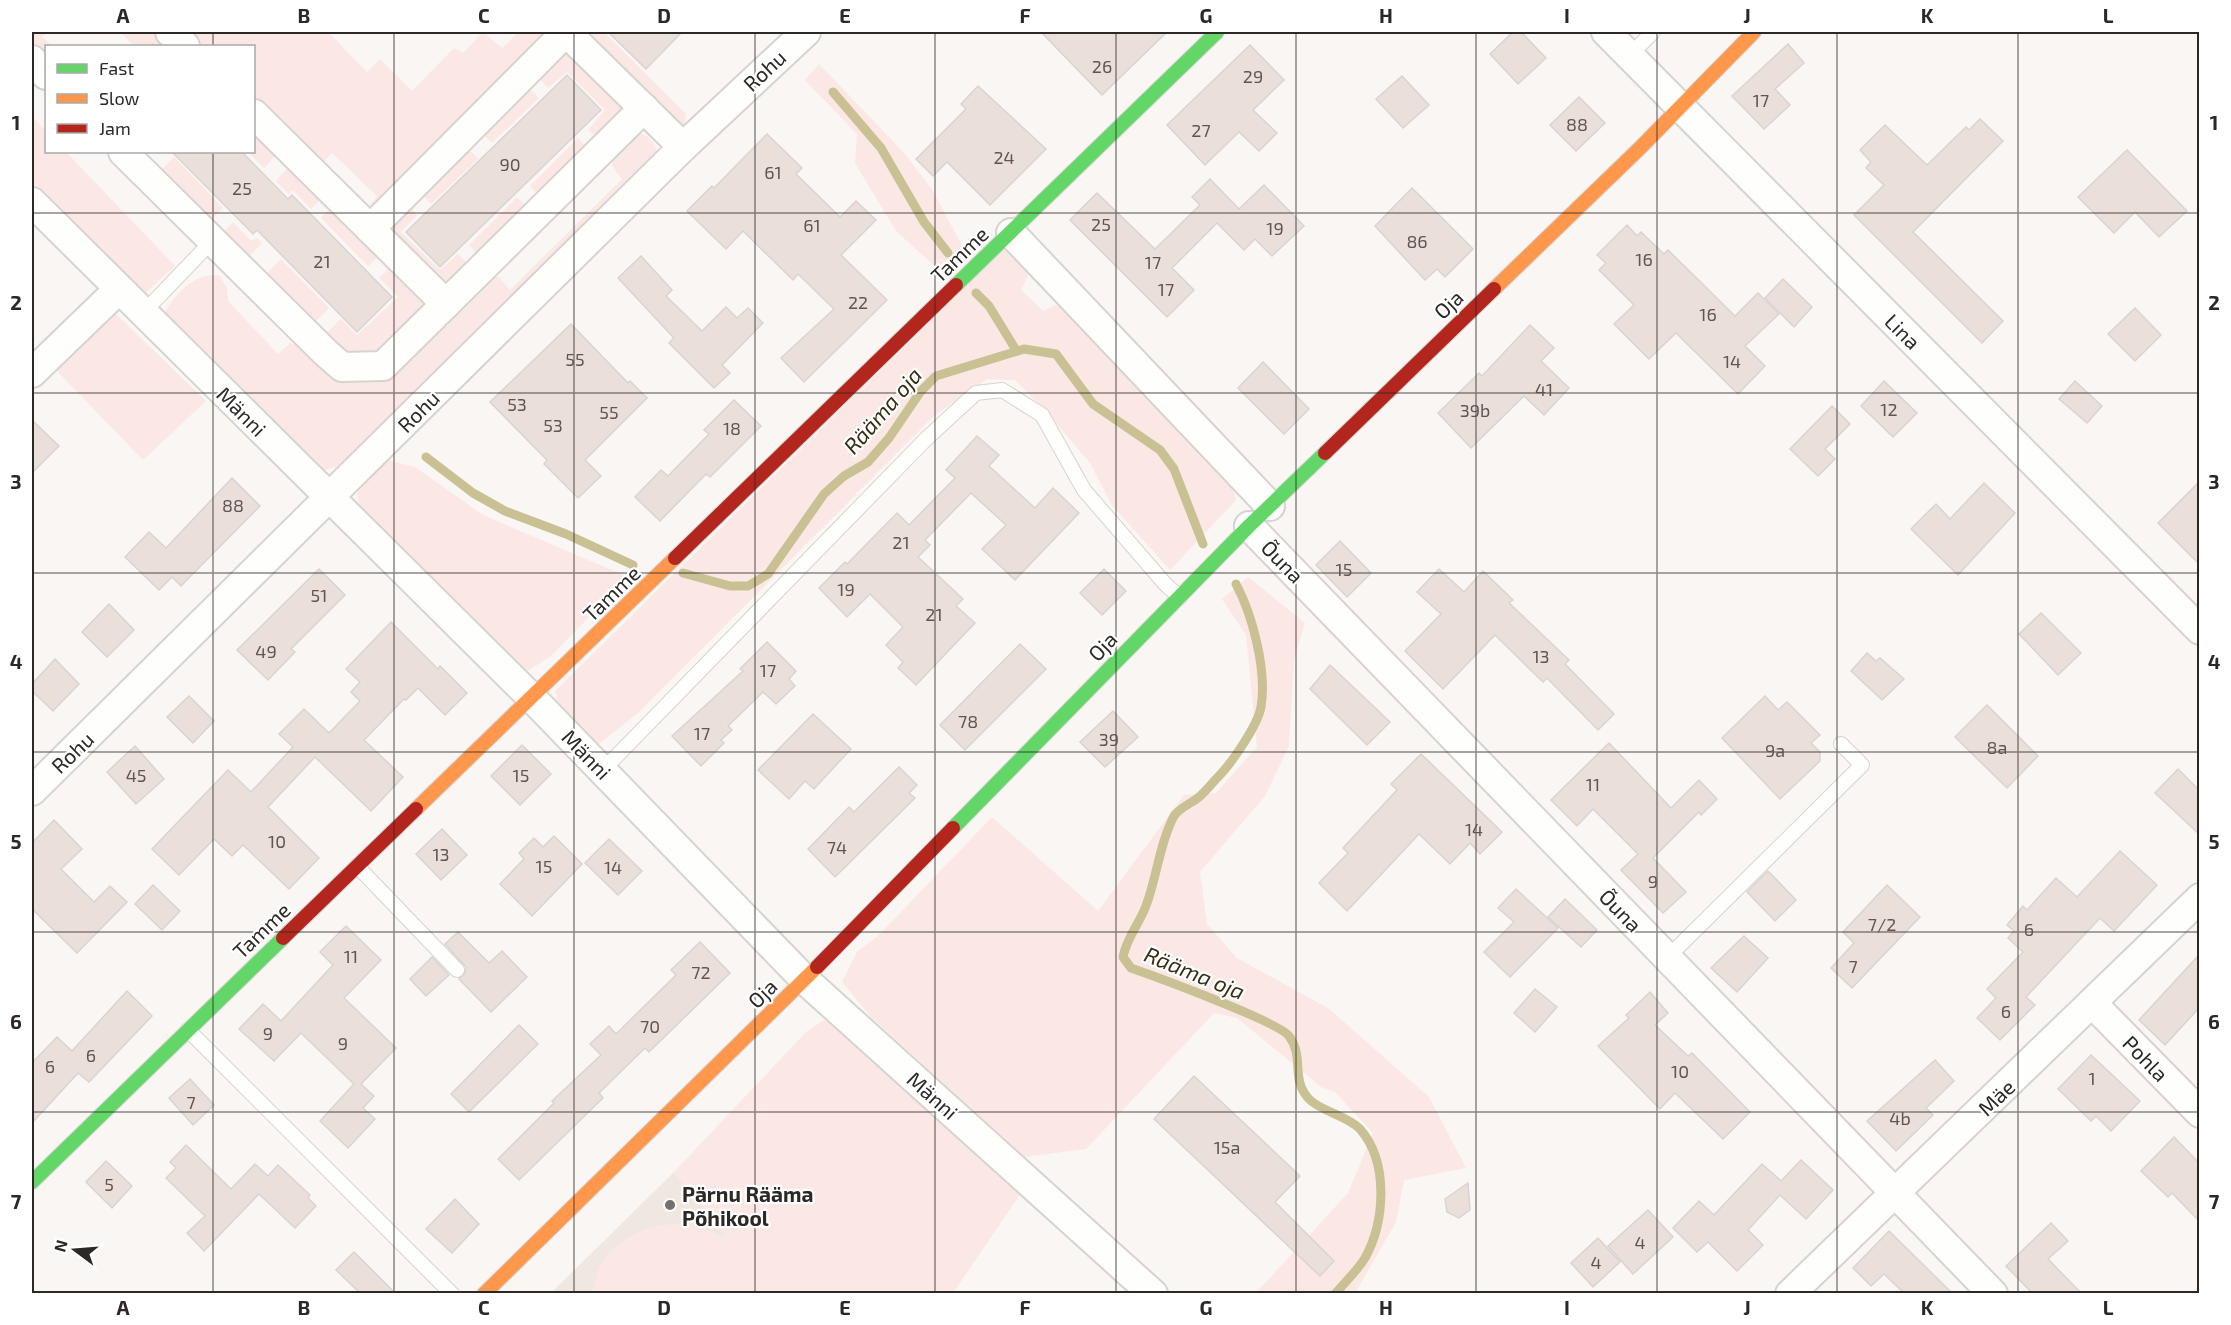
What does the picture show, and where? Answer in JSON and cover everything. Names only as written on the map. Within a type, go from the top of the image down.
[{"type":"street","points":[[170,32],[184,45]]},
{"type":"street","points":[[370,229],[566,32],[683,147]]},
{"type":"street","name":"Rohu","points":[[32,791],[683,147],[806,32]]},
{"type":"street","name":"Tamme","points":[[32,1182],[1217,32]]},
{"type":"street","name":"Lina","points":[[1606,32],[2199,630]]},
{"type":"street","name":"Oja","points":[[484,1293],[805,980],[1249,526],[1681,106],[1754,32]]},
{"type":"street","points":[[32,60],[45,74]]},
{"type":"street","points":[[124,153],[342,367],[383,366],[644,108]]},
{"type":"street","points":[[255,115],[446,304]]},
{"type":"street","name":"Männi","points":[[32,202],[532,698],[805,980],[1154,1293]]},
{"type":"street","name":"Õuna","points":[[1011,233],[1270,506]]},
{"type":"street","points":[[32,373],[118,289]]},
{"type":"street","name":"Õuna","points":[[1249,526],[1993,1293]]},
{"type":"street","name":"Mäe","points":[[1790,1293],[2199,898]]},
{"type":"street","name":"Pohla","points":[[2092,1003],[2199,1113]]},
{"type":"lane","points":[[1630,55],[1653,32]]},
{"type":"lane","points":[[143,313],[213,240]]},
{"type":"lane","points":[[603,770],[926,440],[976,393],[1002,390],[1041,415],[1084,490],[1166,585],[1180,597]]},
{"type":"lane","points":[[1668,958],[1862,765],[1841,744]]},
{"type":"lane","points":[[357,866],[457,970]]},
{"type":"lane","points":[[188,1030],[452,1293]]},
{"type":"shaded area","points":[[32,32],[48,32],[42,37],[51,45],[45,45],[45,61],[32,46]]},
{"type":"shaded area","points":[[120,32],[158,32],[173,45],[133,45]]},
{"type":"shaded area","points":[[182,32],[328,32],[367,72],[380,59],[412,91],[454,48],[463,53],[483,32],[502,48],[519,32],[548,32],[371,219],[364,213],[377,196],[332,153],[319,167],[255,103],[255,45],[196,45]]},
{"type":"shaded area","points":[[578,32],[604,32],[686,114],[684,133]]},
{"type":"shaded area","points":[[565,53],[619,104],[621,114],[600,141],[588,130],[605,110],[567,72],[548,88],[540,79]]},
{"type":"shaded area","points":[[819,64],[905,154],[933,191],[962,246],[937,268],[896,231],[855,163],[857,134],[805,80]]},
{"type":"shaded area","points":[[530,89],[539,98],[492,143],[483,134]]},
{"type":"shaded area","points":[[32,116],[45,131],[45,153],[67,153],[175,266],[145,293],[136,292],[32,188]]},
{"type":"shaded area","points":[[255,131],[277,154],[264,168],[249,153],[255,153]]},
{"type":"shaded area","points":[[630,133],[644,135],[650,139],[657,151],[652,162],[343,465],[325,470],[310,466],[161,321],[170,304],[184,288],[201,277],[220,276],[227,288],[228,301],[278,354],[290,343],[308,349],[351,378],[490,278],[499,277],[510,290],[622,179],[616,172],[612,160],[615,150]]},
{"type":"shaded area","points":[[578,138],[590,151],[541,198],[530,186]]},
{"type":"shaded area","points":[[469,149],[478,159],[431,204],[422,195]]},
{"type":"shaded area","points":[[174,157],[223,208],[209,222],[158,173]]},
{"type":"shaded area","points":[[290,165],[324,196],[311,209],[293,190],[289,194],[276,181]]},
{"type":"shaded area","points":[[517,197],[530,210],[481,258],[469,245]]},
{"type":"shaded area","points":[[334,204],[382,253],[368,266],[321,218]]},
{"type":"shaded area","points":[[410,206],[417,215],[401,232],[440,270],[458,254],[472,269],[446,288],[388,237],[392,224]]},
{"type":"shaded area","points":[[233,222],[251,241],[257,238],[262,243],[245,261],[219,237]]},
{"type":"shaded area","points":[[1006,247],[1030,272],[1021,290],[1043,311],[1060,303],[1228,473],[1236,500],[1170,570],[1111,504],[1090,463],[1045,410],[1015,380],[987,379],[935,415],[638,713],[599,744],[581,733],[557,707],[556,690]]},
{"type":"shaded area","points":[[281,259],[329,308],[310,327],[262,278]]},
{"type":"shaded area","points":[[394,263],[431,307],[382,355],[360,363],[321,338],[341,319],[357,335],[398,297],[379,278]]},
{"type":"shaded area","points":[[116,314],[206,401],[143,460],[57,371]]},
{"type":"shaded area","points":[[387,460],[415,467],[483,515],[628,577],[551,656],[526,672],[360,507],[357,493]]},
{"type":"shaded area","points":[[1248,577],[1305,623],[1294,659],[1289,746],[1265,796],[1200,872],[1207,924],[1237,958],[1328,1008],[1429,1097],[1466,1168],[1404,1180],[1396,1222],[1355,1293],[1256,1293],[1348,1193],[1373,1133],[1335,1092],[1321,1087],[1237,1018],[1214,1013],[1086,1149],[1024,1157],[871,1017],[842,982],[857,952],[879,935],[992,817],[1098,911],[1184,795],[1216,793],[1257,747],[1246,635],[1222,599]]},
{"type":"shaded area","points":[[824,1020],[856,1038],[1021,1193],[953,1293],[592,1294],[599,1270],[608,1255],[630,1236],[643,1230],[657,1226],[686,1224],[726,1237],[674,1172],[806,1032]]},
{"type":"shaded area","name":"Pärnu Rääma Põhikool","points":[[674,1172],[775,1294],[550,1294]]},
{"type":"building","points":[[608,32],[682,32],[646,69]]},
{"type":"building","points":[[1041,32],[1167,32],[1102,95]]},
{"type":"building","points":[[1513,32],[1521,32],[1546,58],[1518,84],[1490,54]]},
{"type":"building","points":[[1788,44],[1804,63],[1775,89],[1790,105],[1764,129],[1732,96]]},
{"type":"building","points":[[1250,45],[1284,80],[1253,110],[1277,133],[1259,151],[1239,132],[1205,165],[1167,125]]},
{"type":"building","points":[[567,75],[601,110],[440,267],[406,232]]},
{"type":"building","points":[[1402,76],[1429,105],[1403,128],[1376,99]]},
{"type":"building","points":[[978,86],[1046,149],[990,205],[947,162],[933,176],[916,159],[966,109],[961,104]]},
{"type":"building","points":[[1579,97],[1605,123],[1576,151],[1550,125]]},
{"type":"building","points":[[1980,119],[2003,141],[1913,232],[2003,321],[1982,343],[1854,215],[1884,185],[1866,168],[1871,162],[1860,150],[1885,125],[1927,165],[1966,127],[1969,130]]},
{"type":"building","points":[[767,134],[802,168],[796,174],[840,217],[856,201],[876,220],[841,255],[887,300],[804,382],[781,358],[834,309],[798,274],[793,280],[743,231],[726,249],[687,211],[712,186],[714,188]]},
{"type":"building","points":[[2127,150],[2187,211],[2159,237],[2135,212],[2114,233],[2078,197]]},
{"type":"building","points":[[173,153],[243,153],[288,199],[292,195],[392,297],[357,332],[257,230],[253,234]]},
{"type":"building","points":[[1210,179],[1239,209],[1264,185],[1304,226],[1272,256],[1255,239],[1244,250],[1217,223],[1172,268],[1194,290],[1167,317],[1070,220],[1097,193],[1155,249],[1200,205],[1192,197]]},
{"type":"building","points":[[1412,188],[1473,249],[1445,277],[1437,269],[1425,280],[1375,226]]},
{"type":"building","points":[[1627,225],[1637,236],[1641,232],[1664,254],[1668,250],[1735,316],[1758,293],[1779,314],[1745,346],[1765,366],[1738,394],[1676,333],[1649,359],[1614,324],[1634,305],[1599,270],[1606,263],[1597,255]]},
{"type":"building","points":[[641,256],[672,290],[666,296],[702,331],[726,307],[737,318],[748,308],[763,323],[722,365],[730,373],[714,388],[669,343],[674,338],[618,278]]},
{"type":"building","points":[[1783,279],[1812,307],[1794,327],[1765,298]]},
{"type":"building","points":[[2135,308],[2161,335],[2135,361],[2108,334]]},
{"type":"building","points":[[571,324],[628,383],[630,381],[647,398],[585,460],[601,476],[578,498],[544,464],[547,460],[490,402]]},
{"type":"building","points":[[1530,325],[1554,348],[1541,361],[1569,388],[1544,415],[1524,396],[1471,448],[1438,413],[1479,373],[1482,376]]},
{"type":"building","points":[[1263,362],[1309,409],[1284,434],[1238,388]]},
{"type":"building","points":[[1884,381],[1917,413],[1893,437],[1861,406]]},
{"type":"building","points":[[2075,381],[2102,406],[2087,423],[2059,399]]},
{"type":"building","points":[[734,400],[761,426],[710,477],[706,474],[660,521],[635,497],[661,470],[668,476],[709,434],[704,430]]},
{"type":"building","points":[[1832,406],[1850,424],[1825,449],[1835,459],[1818,476],[1790,449]]},
{"type":"building","points":[[32,420],[59,446],[32,473]]},
{"type":"building","points":[[977,436],[999,455],[989,466],[1035,508],[1053,488],[1079,513],[1015,580],[982,549],[1006,525],[971,493],[925,540],[930,545],[918,557],[963,599],[956,606],[975,623],[916,685],[898,668],[903,662],[886,645],[903,627],[870,594],[847,617],[819,588],[845,562],[847,564],[897,513],[909,525],[955,478],[946,470]]},
{"type":"building","points":[[232,478],[260,506],[181,586],[172,577],[159,590],[125,557],[149,532],[166,548]]},
{"type":"building","points":[[2199,482],[2199,564],[2158,523]]},
{"type":"building","points":[[1984,483],[2015,513],[1958,575],[1911,529],[1936,504],[1950,519]]},
{"type":"building","points":[[1340,541],[1371,573],[1347,597],[1316,565]]},
{"type":"building","points":[[319,569],[345,595],[291,649],[295,652],[268,680],[237,650]]},
{"type":"building","points":[[1104,569],[1126,591],[1102,615],[1080,593]]},
{"type":"building","points":[[1439,569],[1464,592],[1483,571],[1513,600],[1509,603],[1569,660],[1565,664],[1614,714],[1598,730],[1547,678],[1543,682],[1495,635],[1443,689],[1405,651],[1441,614],[1417,592]]},
{"type":"building","points":[[109,604],[134,630],[107,657],[82,632]]},
{"type":"building","points":[[2041,613],[2081,653],[2058,675],[2019,634]]},
{"type":"building","points":[[391,622],[438,669],[440,666],[467,693],[445,715],[418,688],[364,740],[403,777],[371,811],[315,757],[268,807],[319,858],[289,889],[243,845],[232,856],[214,839],[179,875],[152,849],[228,770],[251,792],[293,747],[279,734],[304,709],[329,733],[360,701],[351,692],[360,682],[346,669]]},
{"type":"building","points":[[767,642],[796,671],[789,679],[795,686],[776,704],[763,692],[728,726],[732,730],[721,740],[724,743],[701,766],[672,736],[743,671],[740,669]]},
{"type":"building","points":[[1020,644],[1046,669],[965,750],[940,725]]},
{"type":"building","points":[[1867,653],[1876,661],[1880,658],[1904,679],[1882,700],[1851,671]]},
{"type":"building","points":[[55,659],[79,684],[53,711],[32,691],[32,684]]},
{"type":"building","points":[[1330,665],[1390,722],[1367,745],[1310,689]]},
{"type":"building","points":[[189,696],[214,721],[193,743],[167,717]]},
{"type":"building","points":[[1765,696],[1778,710],[1787,702],[1820,735],[1811,743],[1820,752],[1820,761],[1780,799],[1722,738]]},
{"type":"building","points":[[1987,705],[2038,756],[2007,788],[1955,737]]},
{"type":"building","points":[[1113,711],[1138,737],[1105,767],[1080,742]]},
{"type":"building","points":[[813,714],[851,749],[814,789],[805,781],[789,799],[758,770]]},
{"type":"building","points":[[1609,743],[1671,808],[1699,780],[1717,799],[1701,815],[1699,812],[1653,858],[1686,892],[1663,913],[1621,870],[1638,854],[1593,809],[1577,826],[1551,800]]},
{"type":"building","points":[[522,745],[551,774],[520,805],[491,776]]},
{"type":"building","points":[[135,746],[164,779],[136,804],[107,772]]},
{"type":"building","points":[[1421,754],[1502,832],[1480,854],[1470,843],[1450,864],[1419,834],[1347,911],[1319,883],[1348,853],[1343,848],[1397,790],[1391,784]]},
{"type":"building","points":[[899,767],[917,785],[909,793],[915,798],[835,877],[808,849],[849,807],[854,812]]},
{"type":"building","points":[[2178,769],[2199,790],[2199,834],[2155,793]]},
{"type":"building","points":[[54,820],[82,849],[61,869],[94,902],[110,886],[127,902],[77,953],[32,909],[32,843]]},
{"type":"building","points":[[442,829],[467,855],[441,880],[416,854]]},
{"type":"building","points":[[554,836],[582,864],[532,916],[500,884],[524,859],[519,853],[534,838],[543,847]]},
{"type":"building","points":[[609,839],[642,871],[618,895],[585,863]]},
{"type":"building","points":[[2120,851],[2157,885],[2114,931],[2100,918],[2026,997],[2035,1005],[2000,1040],[1977,1018],[1996,998],[1987,989],[2023,952],[2008,938],[2014,931],[2007,925],[2023,906],[2027,910],[2056,878],[2077,897]]},
{"type":"building","points":[[1768,871],[1796,900],[1775,921],[1747,892]]},
{"type":"building","points":[[153,885],[180,911],[162,930],[135,904]]},
{"type":"building","points":[[1887,885],[1920,917],[1852,988],[1831,968],[1854,943],[1843,932]]},
{"type":"building","points":[[1516,889],[1558,928],[1510,977],[1484,952],[1514,922],[1498,908]]},
{"type":"building","points":[[1565,899],[1597,930],[1581,947],[1548,917]]},
{"type":"building","points":[[346,926],[381,960],[344,998],[396,1048],[361,1084],[374,1096],[363,1108],[375,1119],[348,1148],[320,1121],[354,1084],[301,1033],[274,1061],[239,1029],[263,1004],[281,1021],[333,965],[320,952]]},
{"type":"building","points":[[458,932],[489,963],[502,951],[527,977],[491,1012],[459,979],[465,973],[466,967],[445,944]]},
{"type":"building","points":[[1744,936],[1768,958],[1737,992],[1711,968]]},
{"type":"building","points":[[700,942],[730,973],[649,1052],[645,1048],[599,1093],[603,1098],[519,1180],[498,1159],[554,1103],[552,1101],[601,1055],[590,1044],[609,1026],[616,1034],[676,975],[671,970]]},
{"type":"building","points":[[2199,955],[2199,1008],[2165,1045],[2139,1020]]},
{"type":"building","points":[[432,957],[449,975],[426,996],[410,979]]},
{"type":"building","points":[[1535,989],[1557,1007],[1535,1032],[1514,1013]]},
{"type":"building","points":[[127,991],[152,1016],[89,1082],[78,1073],[32,1123],[32,1063],[57,1037],[72,1051]]},
{"type":"building","points":[[1650,992],[1668,1013],[1655,1025],[1688,1056],[1692,1053],[1750,1112],[1723,1139],[1675,1093],[1660,1109],[1598,1046],[1629,1018],[1626,1015]]},
{"type":"building","points":[[519,1025],[538,1044],[469,1112],[451,1094]]},
{"type":"building","points":[[2091,1055],[2140,1101],[2111,1131],[2096,1116],[2091,1121],[2058,1089]]},
{"type":"building","points":[[1935,1060],[1954,1081],[1926,1108],[1933,1115],[1896,1151],[1867,1121]]},
{"type":"building","points":[[1194,1076],[1300,1176],[1275,1202],[1334,1261],[1320,1276],[1154,1119]]},
{"type":"building","points":[[190,1079],[214,1105],[193,1125],[169,1098]]},
{"type":"building","points":[[2174,1137],[2199,1163],[2199,1221],[2172,1193],[2168,1197],[2141,1171]]},
{"type":"building","points":[[186,1145],[231,1189],[255,1164],[268,1176],[278,1165],[310,1195],[308,1198],[316,1206],[295,1228],[259,1194],[204,1251],[187,1233],[205,1216],[166,1178],[176,1168],[170,1162]]},
{"type":"building","points":[[1801,1160],[1833,1190],[1806,1219],[1780,1195],[1748,1230],[1763,1245],[1737,1271],[1708,1242],[1697,1252],[1673,1228],[1699,1201],[1714,1215],[1762,1164],[1781,1181]]},
{"type":"building","points":[[106,1161],[132,1186],[112,1208],[86,1182]]},
{"type":"building","points":[[1468,1183],[1470,1210],[1459,1218],[1447,1212],[1445,1199]]},
{"type":"building","points":[[455,1199],[479,1224],[452,1253],[426,1229]]},
{"type":"building","points":[[1648,1210],[1673,1237],[1633,1274],[1608,1246]]},
{"type":"building","points":[[2051,1223],[2068,1241],[2048,1259],[2081,1293],[2032,1293],[2006,1266]]},
{"type":"building","points":[[1889,1231],[1952,1293],[1904,1293],[1884,1274],[1871,1286],[1853,1268]]},
{"type":"building","points":[[1598,1238],[1620,1262],[1593,1287],[1571,1263]]},
{"type":"building","points":[[354,1252],[395,1293],[360,1293],[336,1270]]},
{"type":"waterway","points":[[833,92],[881,148],[924,222],[948,253]]},
{"type":"waterway","points":[[976,293],[989,306],[1016,350]]},
{"type":"waterway","name":"Rääma oja","points":[[683,573],[730,586],[748,586],[768,574],[824,494],[844,476],[868,462],[889,438],[921,391],[936,376],[1024,349],[1056,354],[1093,404],[1160,450],[1174,469],[1203,544]]},
{"type":"waterway","name":"Rääma oja","points":[[426,457],[473,493],[505,511],[566,534],[633,565]]},
{"type":"waterway","name":"Rääma oja","points":[[1236,584],[1253,627],[1260,661],[1262,693],[1259,715],[1237,754],[1223,771],[1202,795],[1179,810],[1174,816],[1165,837],[1147,903],[1123,957],[1131,968],[1215,1000],[1280,1029],[1289,1036],[1294,1044],[1300,1084],[1309,1099],[1355,1124],[1369,1143],[1380,1175],[1380,1210],[1377,1227],[1365,1258],[1335,1294]]},
{"type":"traffic: fast","points":[[956,285],[1217,32]]},
{"type":"traffic: fast","points":[[953,828],[1249,526],[1325,453]]},
{"type":"traffic: fast","points":[[32,1182],[283,938]]},
{"type":"traffic: slow","points":[[1494,289],[1640,148],[1754,32]]},
{"type":"traffic: slow","points":[[416,809],[675,558]]},
{"type":"traffic: slow","points":[[484,1294],[817,967]]},
{"type":"traffic: jam","points":[[675,558],[956,285]]},
{"type":"traffic: jam","points":[[1325,453],[1494,289]]},
{"type":"traffic: jam","points":[[283,938],[416,809]]},
{"type":"traffic: jam","points":[[817,967],[953,828]]},
{"type":"place","name":"Pärnu Rääma Põhikool","points":[[670,1205]]}]
